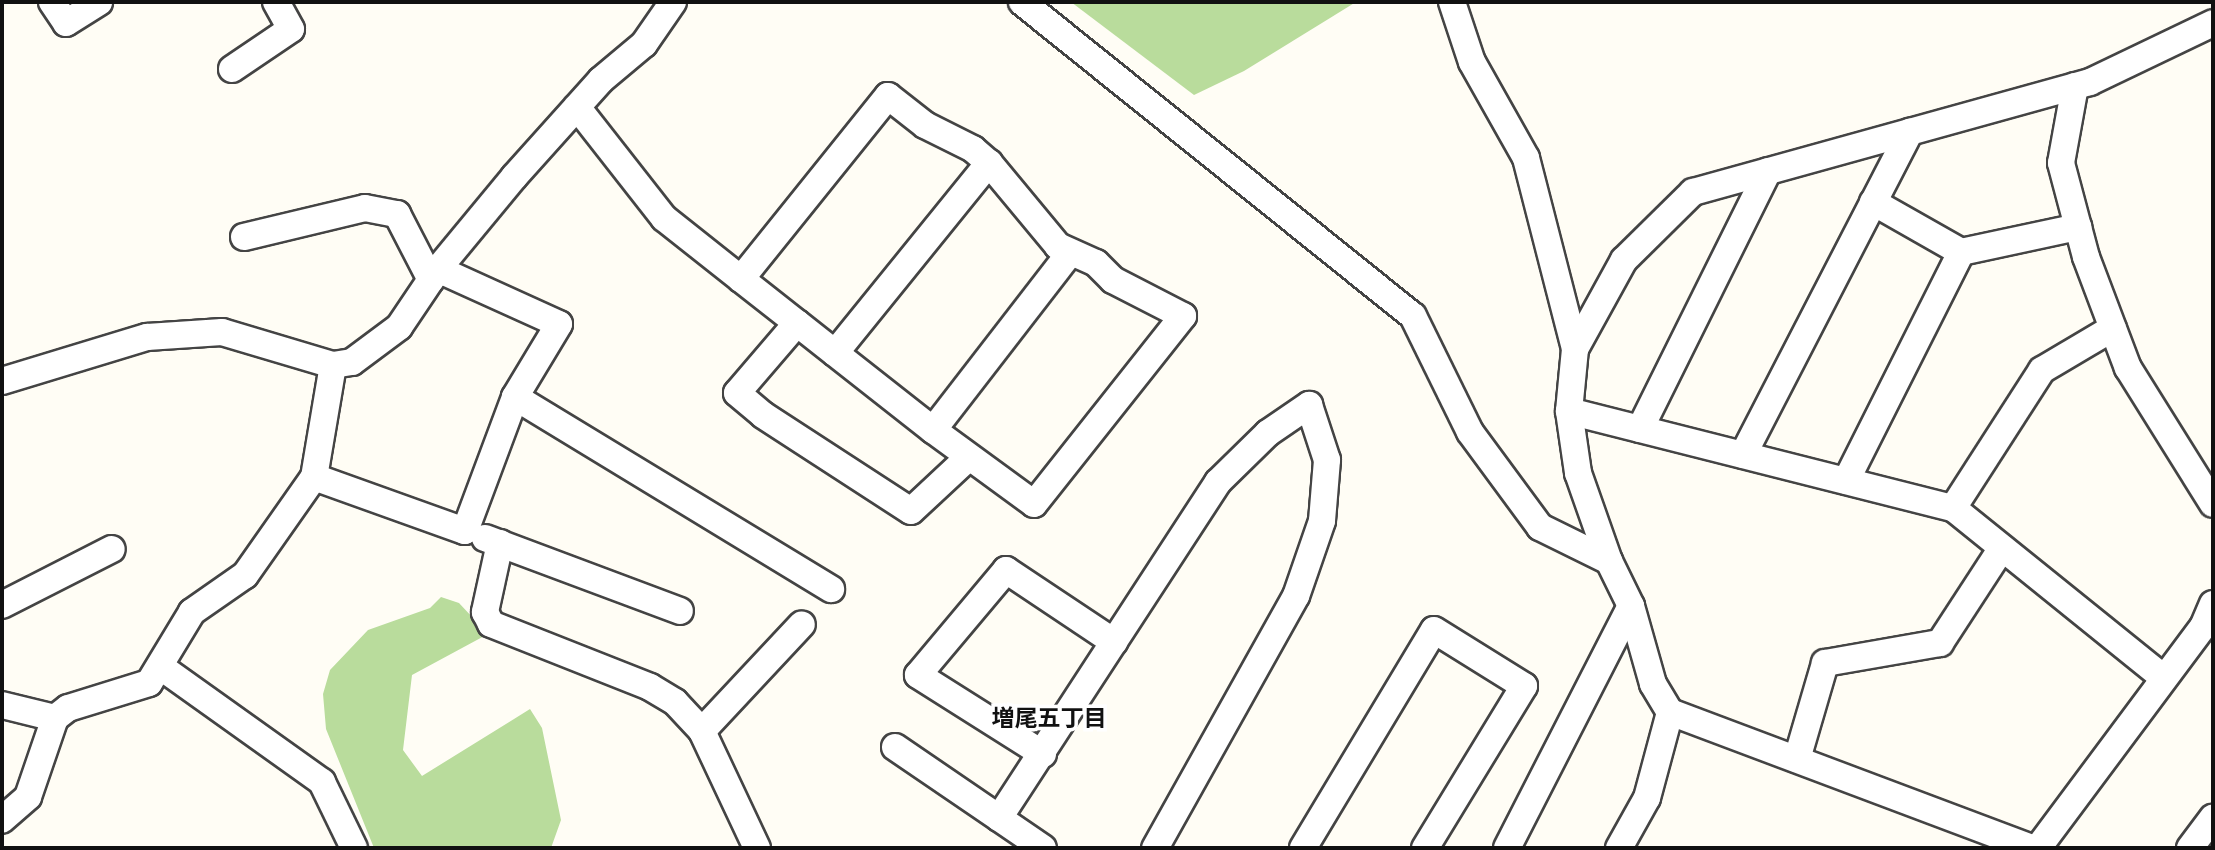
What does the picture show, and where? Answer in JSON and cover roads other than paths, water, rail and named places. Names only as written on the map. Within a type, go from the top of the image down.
[{"type":"street","points":[[52,2],[65,23],[99,2]]},
{"type":"street","points":[[232,69],[291,29],[276,2]]},
{"type":"street","points":[[1022,2],[1413,316],[1470,432],[1540,527],[1609,561]]},
{"type":"street","points":[[1452,2],[1472,62],[1526,158],[1575,349],[1569,411],[1578,473],[1609,561],[1631,607],[1653,684],[1670,712],[2031,848]]},
{"type":"street","points":[[2,381],[147,337],[222,332],[333,365],[352,362],[383,343],[434,275],[577,107],[644,44],[662,6]]},
{"type":"street","points":[[1575,349],[1624,260],[1693,192],[2075,86],[2213,23]]},
{"type":"street","points":[[2075,86],[2061,163],[2078,227],[2128,368],[2213,504]]},
{"type":"street","points":[[577,107],[664,218],[741,279],[933,430],[1034,505],[1184,316],[1112,280],[1096,263],[1070,253],[1029,215],[989,163],[973,149],[925,125],[888,96],[741,279]]},
{"type":"street","points":[[1743,455],[1910,132]]},
{"type":"street","points":[[835,353],[989,163]]},
{"type":"street","points":[[1640,429],[1768,171]]},
{"type":"street","points":[[1873,202],[1961,252],[2078,227]]},
{"type":"street","points":[[244,237],[365,208],[397,214],[434,275],[559,324],[515,397],[466,531]]},
{"type":"street","points":[[1846,481],[1961,252]]},
{"type":"street","points":[[933,430],[1070,253]]},
{"type":"street","points":[[797,323],[737,393],[763,415],[911,511],[969,457]]},
{"type":"street","points":[[1953,508],[2042,370],[2113,328]]},
{"type":"street","points":[[2,820],[28,797],[55,718],[68,708],[149,683],[192,612],[245,575],[314,477],[333,365]]},
{"type":"street","points":[[515,397],[831,589]]},
{"type":"street","points":[[999,818],[1218,482],[1268,433],[1309,405],[1327,460],[1322,521],[1296,596],[1155,848]]},
{"type":"street","points":[[1569,411],[1953,508],[2164,678]]},
{"type":"street","points":[[314,477],[680,611]]},
{"type":"street","points":[[500,543],[485,612],[491,624],[650,687],[675,702],[702,730],[757,848]]},
{"type":"street","points":[[1797,760],[1825,663],[1940,643],[2002,548]]},
{"type":"street","points":[[2,605],[112,549]]},
{"type":"street","points":[[1043,754],[918,675],[1006,570],[1114,642]]},
{"type":"street","points":[[1507,848],[1631,607]]},
{"type":"street","points":[[2038,848],[2164,678],[2210,622]]},
{"type":"street","points":[[702,730],[802,624]]},
{"type":"street","points":[[1303,848],[1434,630],[1524,685],[1425,848]]},
{"type":"street","points":[[161,667],[322,782],[354,848]]},
{"type":"street","points":[[2,705],[55,718]]},
{"type":"street","points":[[1629,844],[1647,798],[1670,712]]},
{"type":"street","points":[[895,747],[1043,848]]},
{"type":"street","points":[[2190,848],[2213,818]]},
{"type":"district","name":"増尾五丁目","points":[[1049,718]]}]
